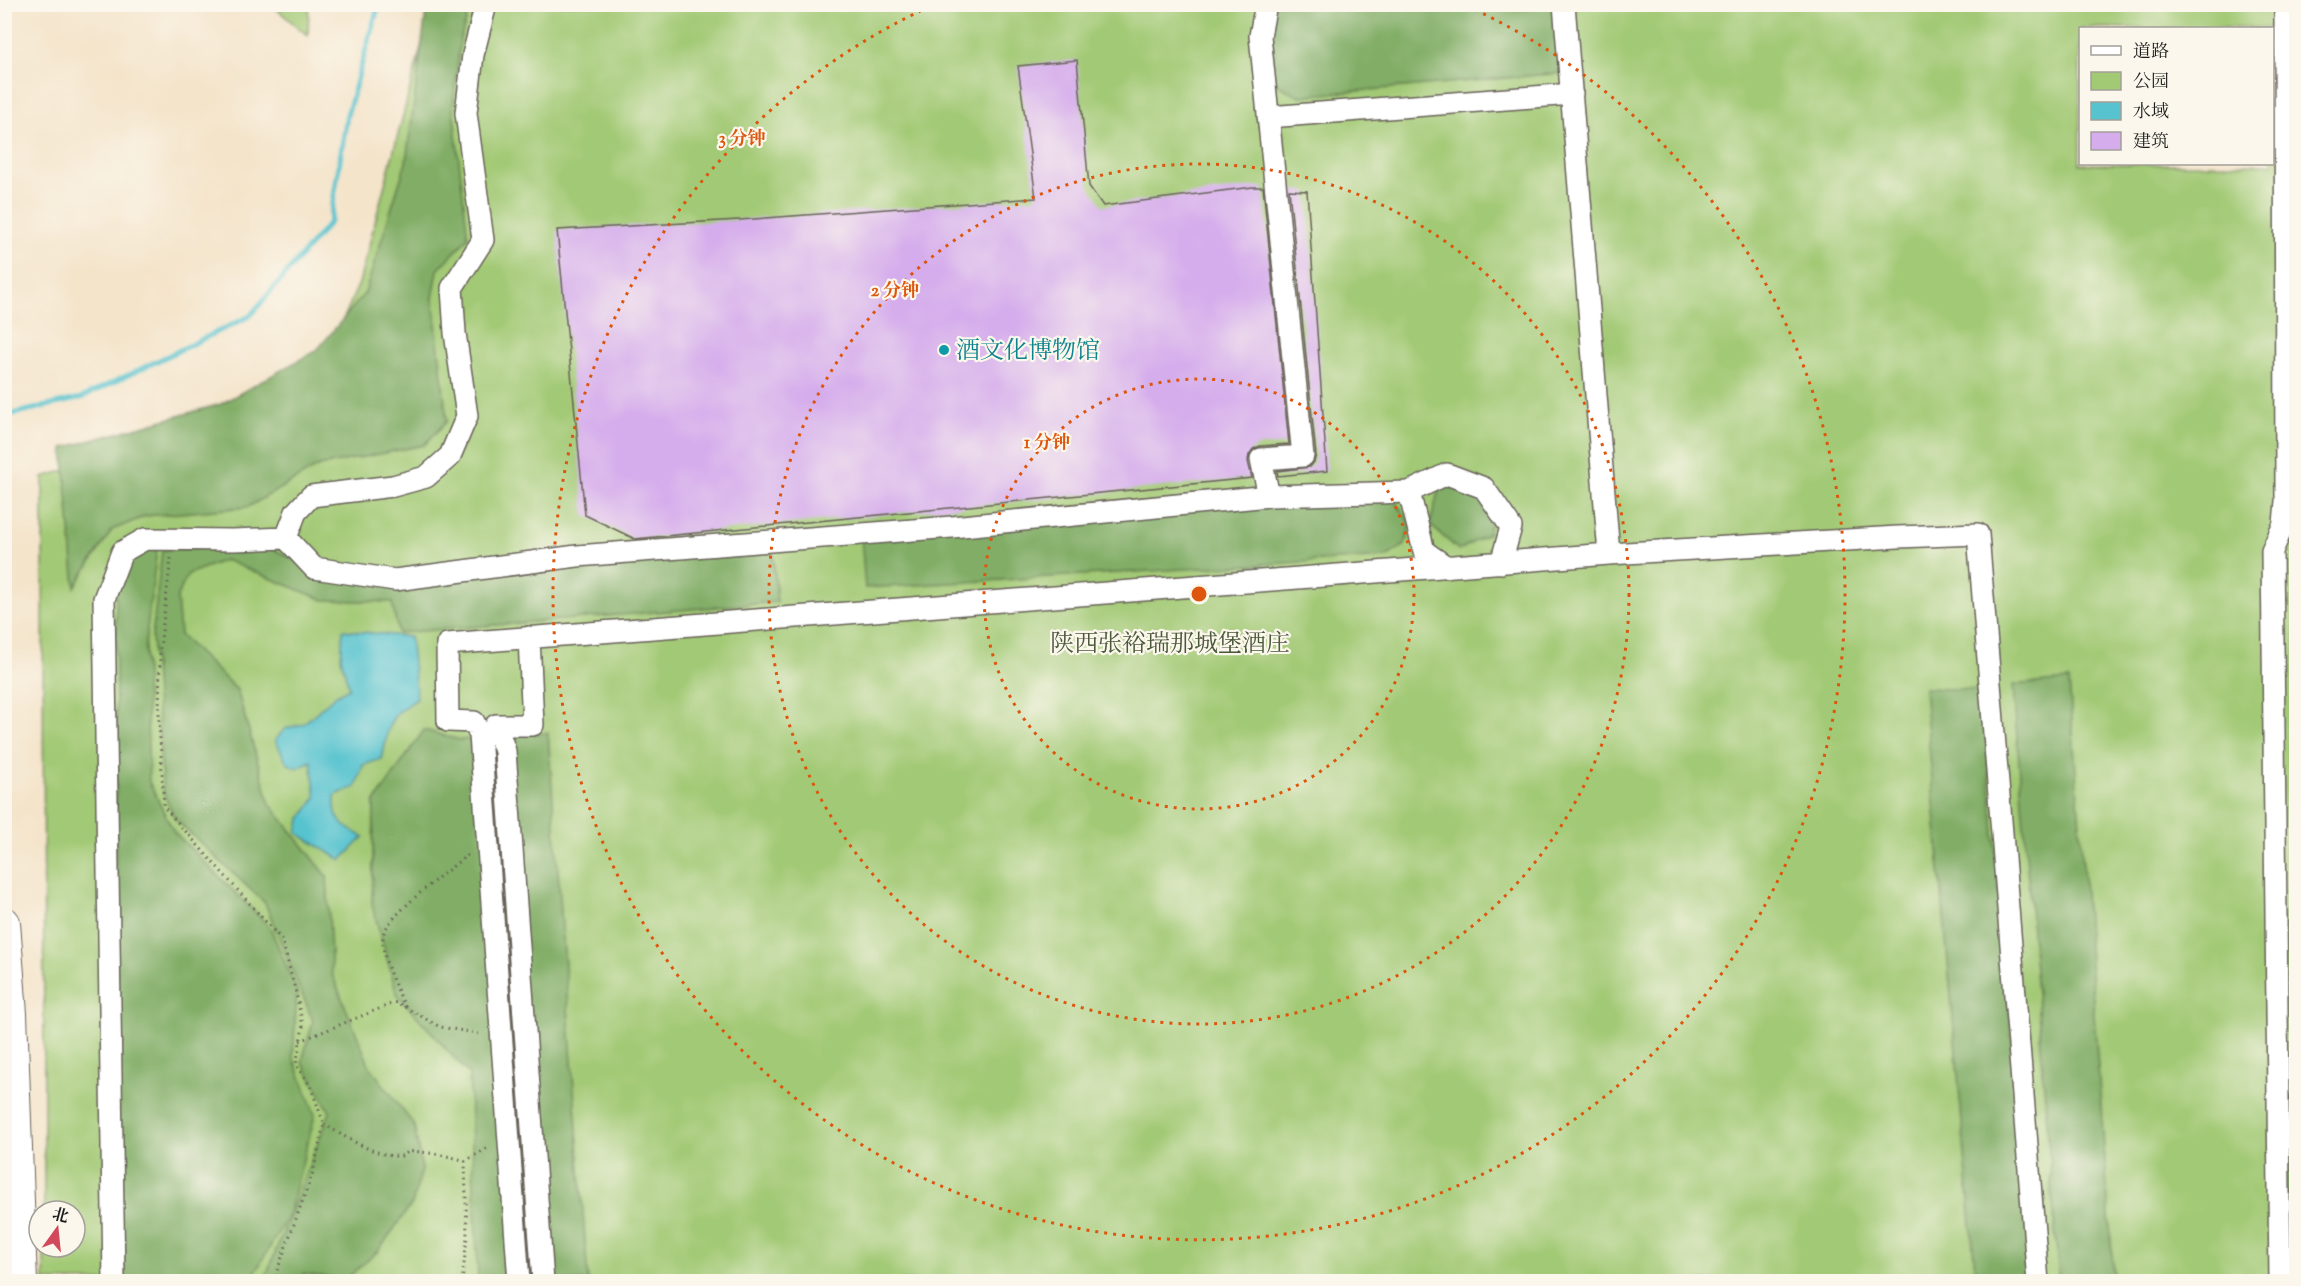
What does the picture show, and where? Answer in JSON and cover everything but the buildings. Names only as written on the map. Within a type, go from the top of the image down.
[{"type":"highway","points":[[4,924],[11,1014],[21,1281]]},
{"type":"lane","points":[[286,538],[296,512],[311,496],[393,486],[426,477],[450,456],[466,416],[455,333],[452,288],[483,240],[466,113],[473,55],[486,4]]},
{"type":"lane","points":[[1266,4],[1260,36],[1303,456],[1261,459],[1269,496]]},
{"type":"lane","points":[[1564,4],[1609,554]]},
{"type":"lane","points":[[2280,1281],[2272,551],[2284,524],[2286,501],[2285,4]]},
{"type":"lane","points":[[1268,117],[1572,94]]},
{"type":"lane","points":[[114,1281],[104,599],[122,552],[144,539],[286,538],[314,568],[395,580],[577,556],[952,526],[1269,496],[1409,492],[1447,474],[1484,488],[1511,527],[1501,563]]},
{"type":"lane","points":[[1409,492],[1424,551],[1447,567]]},
{"type":"lane","points":[[519,1281],[480,735],[474,722],[448,721],[447,644],[1609,554],[1886,537],[1978,534],[2038,1281]]},
{"type":"lane","points":[[529,637],[533,725],[496,725],[505,751],[543,1281]]},
{"type":"path","points":[[173,540],[160,648],[159,721],[164,807],[282,940],[303,1026],[296,1065],[310,1085],[324,1124],[313,1172],[273,1281]]},
{"type":"path","points":[[405,1007],[384,958],[383,934],[393,917],[488,839]]},
{"type":"path","points":[[300,1041],[396,1002],[440,1027],[460,1032],[502,1036]]},
{"type":"path","points":[[324,1124],[346,1138],[384,1154],[402,1156],[410,1152],[456,1157],[465,1161]]},
{"type":"path","points":[[465,1161],[509,1136]]},
{"type":"path","points":[[462,1281],[467,1237],[465,1161]]},
{"type":"green space","points":[[1264,4],[1558,5],[1562,73],[1300,96],[1271,82]]},
{"type":"green space","points":[[272,5],[309,5],[308,36]]},
{"type":"green space","points":[[427,5],[471,5],[460,40],[453,108],[468,238],[438,270],[433,298],[447,421],[424,445],[319,466],[248,507],[146,516],[112,530],[75,587],[63,448],[221,404],[317,350],[365,293],[406,162]]},
{"type":"green space","name":"陕西张裕瑞那城堡酒庄","points":[[432,5],[2296,5],[2296,1281],[44,1281],[44,1259],[87,1259],[87,1199],[44,1199],[43,477],[148,445],[331,348],[359,283]]},
{"type":"green space","points":[[1481,486],[1493,513],[1488,534],[1459,550],[1430,525],[1439,488]]},
{"type":"green space","points":[[1390,493],[1411,524],[1405,545],[1386,557],[865,588],[861,535]]},
{"type":"green space","points":[[772,541],[777,602],[398,633],[392,602],[324,600],[225,560],[188,574],[177,597],[180,635],[237,690],[270,804],[327,876],[332,974],[370,1067],[414,1125],[422,1170],[412,1204],[378,1251],[346,1279],[303,1274],[298,1281],[264,1281],[330,1112],[302,1062],[313,1021],[265,903],[175,819],[163,792],[152,637],[162,550],[263,544],[333,579]]},
{"type":"green space","points":[[138,547],[157,549],[145,645],[149,782],[174,832],[270,927],[297,991],[293,1056],[315,1115],[289,1214],[250,1281],[120,1281],[116,1174],[116,568]]},
{"type":"green space","points":[[2069,680],[2114,1281],[2059,1281],[2013,685]]},
{"type":"green space","points":[[1924,688],[1982,690],[2032,1281],[1976,1281]]},
{"type":"green space","points":[[424,730],[460,740],[548,733],[588,1281],[476,1281],[478,1278],[469,1074],[397,994],[372,905],[374,803]]},
{"type":"green space","points":[[2296,1129],[2296,1281],[2286,1282],[2288,1130]]},
{"type":"water","points":[[343,630],[410,637],[417,699],[399,712],[390,724],[382,759],[363,765],[356,787],[335,795],[337,817],[345,826],[364,837],[341,860],[297,833],[300,820],[316,797],[311,761],[296,768],[287,763],[275,740],[285,729],[303,724],[335,696],[349,688],[341,658]]},
{"type":"waterway","points":[[4,416],[81,398],[250,316],[330,222],[347,115],[379,4]]},
{"type":"place","name":"酒文化博物馆","points":[[944,350]]}]
